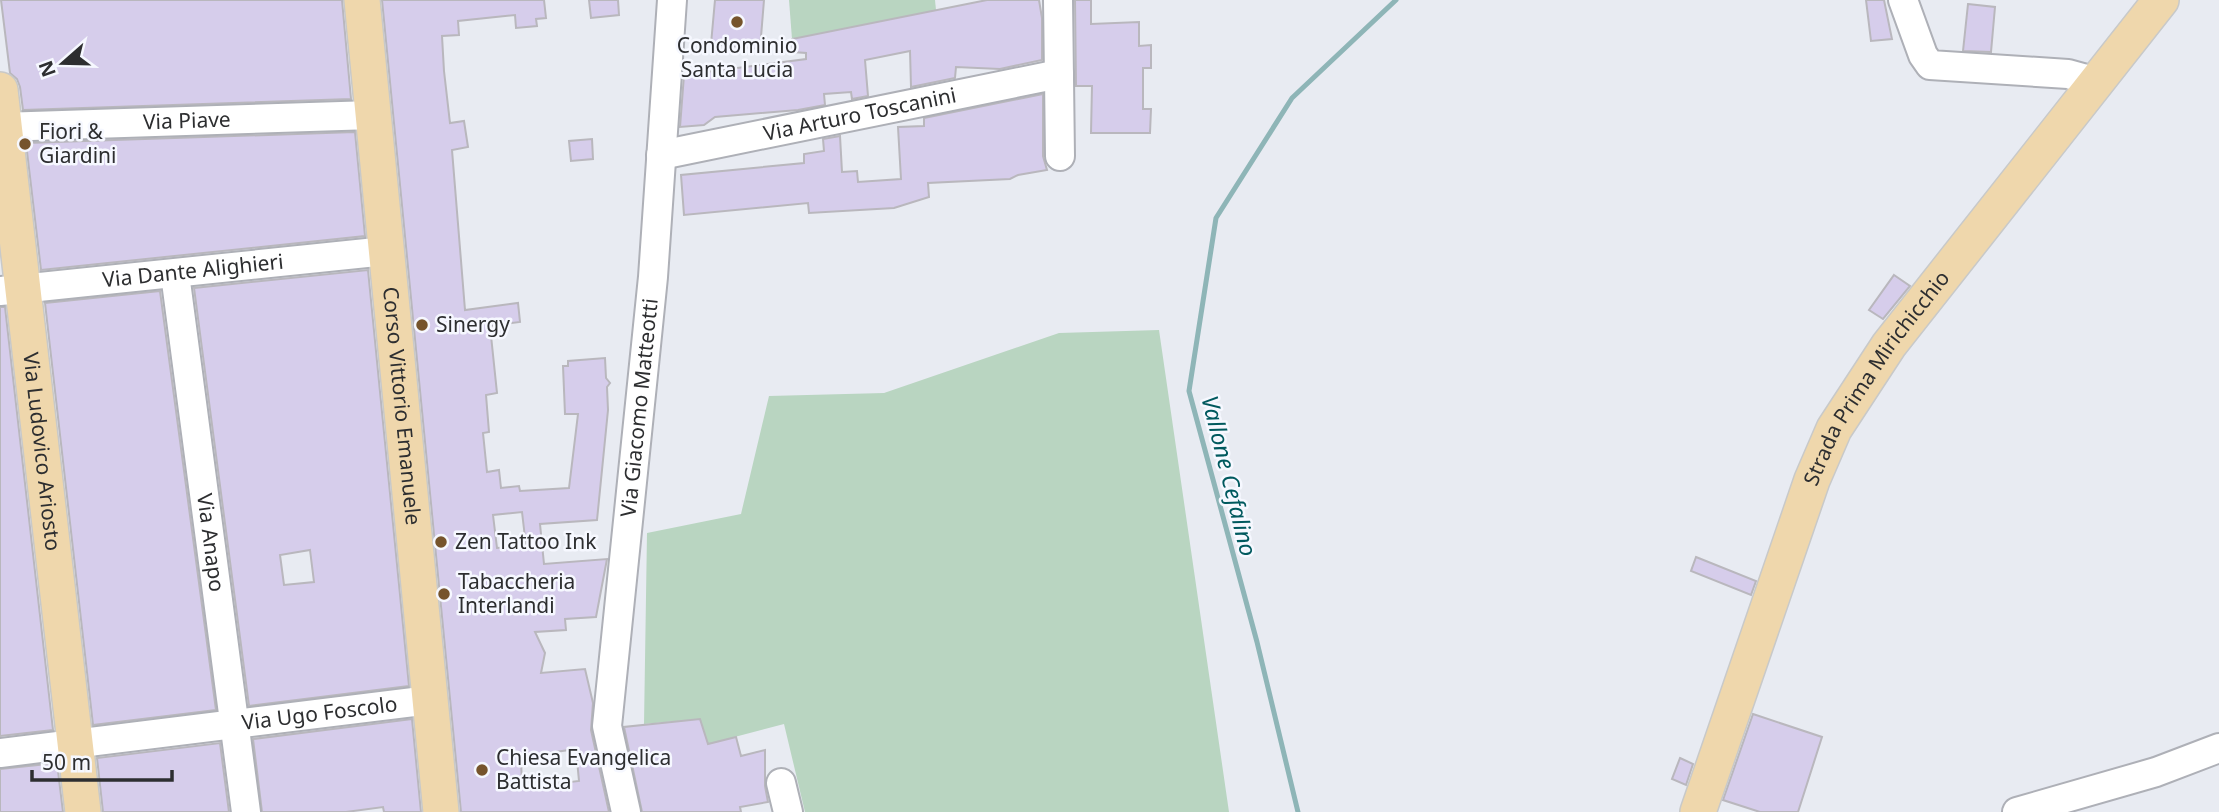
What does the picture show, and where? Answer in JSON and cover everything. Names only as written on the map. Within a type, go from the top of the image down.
[{"type":"main road","name":"Corso Vittorio Emanuele","points":[[362,0],[441,812]]},
{"type":"main road","name":"Strada Prima Mirichicchio","points":[[1698,812],[1812,480],[1834,429],[1889,345],[2161,0]]},
{"type":"main road","name":"Via Ludovico Ariosto","points":[[0,90],[11,290],[83,812]]},
{"type":"street","name":"Via Giacomo Matteotti","points":[[626,812],[607,726],[653,277],[672,0]]},
{"type":"street","points":[[1058,0],[1060,156]]},
{"type":"street","points":[[1903,0],[1923,55],[1930,65],[2068,74],[2097,82]]},
{"type":"street","name":"Via Arturo Toscanini","points":[[661,155],[1059,74]]},
{"type":"street","name":"Via Piave","points":[[2,127],[373,115]]},
{"type":"street","name":"Via Dante Alighieri","points":[[11,290],[387,251]]},
{"type":"street","name":"Via Anapo","points":[[175,274],[246,812]]},
{"type":"street","name":"Via Ugo Foscolo","points":[[0,753],[430,700]]},
{"type":"street","points":[[2017,812],[2157,772],[2219,748]]},
{"type":"street","points":[[781,783],[788,812]]},
{"type":"green space","points":[[789,0],[935,0],[936,10],[792,39]]},
{"type":"green space","points":[[1159,330],[1229,812],[805,812],[784,724],[708,744],[700,719],[644,724],[647,533],[741,514],[769,396],[884,393],[1059,333]]},
{"type":"building","points":[[1,0],[342,0],[351,99],[23,110],[20,87],[17,79],[10,73]]},
{"type":"building","points":[[382,0],[544,0],[546,18],[536,19],[537,26],[516,28],[515,15],[458,21],[459,35],[442,36],[444,71],[450,123],[464,121],[468,147],[452,150],[465,310],[518,303],[520,322],[490,326],[497,393],[486,395],[489,432],[483,433],[487,472],[499,470],[501,488],[519,486],[520,491],[569,488],[578,414],[565,414],[563,366],[568,366],[568,361],[605,358],[606,378],[610,383],[607,387],[608,410],[597,520],[540,524],[544,564],[607,559],[596,617],[565,619],[566,630],[535,632],[545,653],[541,673],[585,669],[593,703],[591,730],[609,812],[461,812]],"holes":[[[522,512],[526,546],[497,548],[493,515]],[[576,749],[579,781],[522,788],[521,757]]]},
{"type":"building","points":[[589,0],[618,0],[619,15],[591,18]]},
{"type":"building","name":"Condominio Santa Lucia","points":[[715,0],[764,0],[760,49],[711,44]]},
{"type":"building","points":[[987,0],[1039,0],[1042,60],[1000,69],[956,67],[955,78],[911,87],[910,51],[865,60],[868,96],[852,99],[851,92],[824,94],[825,105],[715,117],[704,125],[680,127],[684,75],[806,59],[806,53],[793,52],[792,39]]},
{"type":"building","points":[[1075,0],[1091,0],[1091,24],[1139,22],[1139,46],[1151,45],[1151,68],[1143,68],[1143,109],[1151,109],[1150,133],[1091,133],[1092,86],[1076,86]]},
{"type":"building","points":[[1866,0],[1884,0],[1892,39],[1871,41]]},
{"type":"building","points":[[1968,4],[1995,7],[1991,52],[1963,51]]},
{"type":"building","points":[[1043,94],[1043,156],[1047,170],[1010,179],[928,183],[929,197],[894,208],[809,213],[808,203],[684,215],[681,175],[804,163],[804,154],[824,151],[823,139],[840,136],[842,172],[857,171],[858,182],[901,179],[898,127],[924,126],[924,118]]},
{"type":"building","points":[[355,132],[365,236],[41,270],[26,143]]},
{"type":"building","points":[[592,139],[593,159],[571,161],[569,141]]},
{"type":"building","points":[[368,270],[409,686],[249,706],[194,288]],"holes":[[[310,550],[314,582],[284,585],[280,555]]]},
{"type":"building","points":[[1894,275],[1910,286],[1883,319],[1869,310]]},
{"type":"building","points":[[160,291],[216,710],[93,725],[45,303]]},
{"type":"building","points":[[0,307],[5,307],[53,730],[0,736]]},
{"type":"building","points":[[1696,557],[1756,581],[1751,595],[1691,571]]},
{"type":"building","points":[[1753,714],[1822,737],[1798,812],[1760,812],[1723,800]]},
{"type":"building","points":[[412,719],[421,812],[384,812],[383,807],[346,812],[262,812],[253,739]]},
{"type":"building","points":[[700,719],[708,744],[736,737],[741,756],[765,750],[768,802],[740,807],[741,812],[642,812],[624,727]]},
{"type":"building","points":[[220,743],[229,812],[103,812],[97,758]]},
{"type":"building","points":[[1680,758],[1693,764],[1686,785],[1672,779]]},
{"type":"building","points":[[57,763],[63,812],[0,812],[0,769]]},
{"type":"waterway","name":"Vallone Cefalino","points":[[1298,812],[1257,642],[1189,391],[1216,218],[1292,98],[1396,0]]},
{"type":"place","name":"Condominio Santa Lucia","points":[[737,22]]},
{"type":"place","name":"Fiori & Giardini","points":[[25,144]]},
{"type":"place","name":"Sinergy","points":[[422,325]]},
{"type":"place","name":"Zen Tattoo Ink","points":[[441,542]]},
{"type":"place","name":"Tabaccheria Interlandi","points":[[444,594]]},
{"type":"place","name":"Chiesa Evangelica Battista","points":[[482,770]]}]
